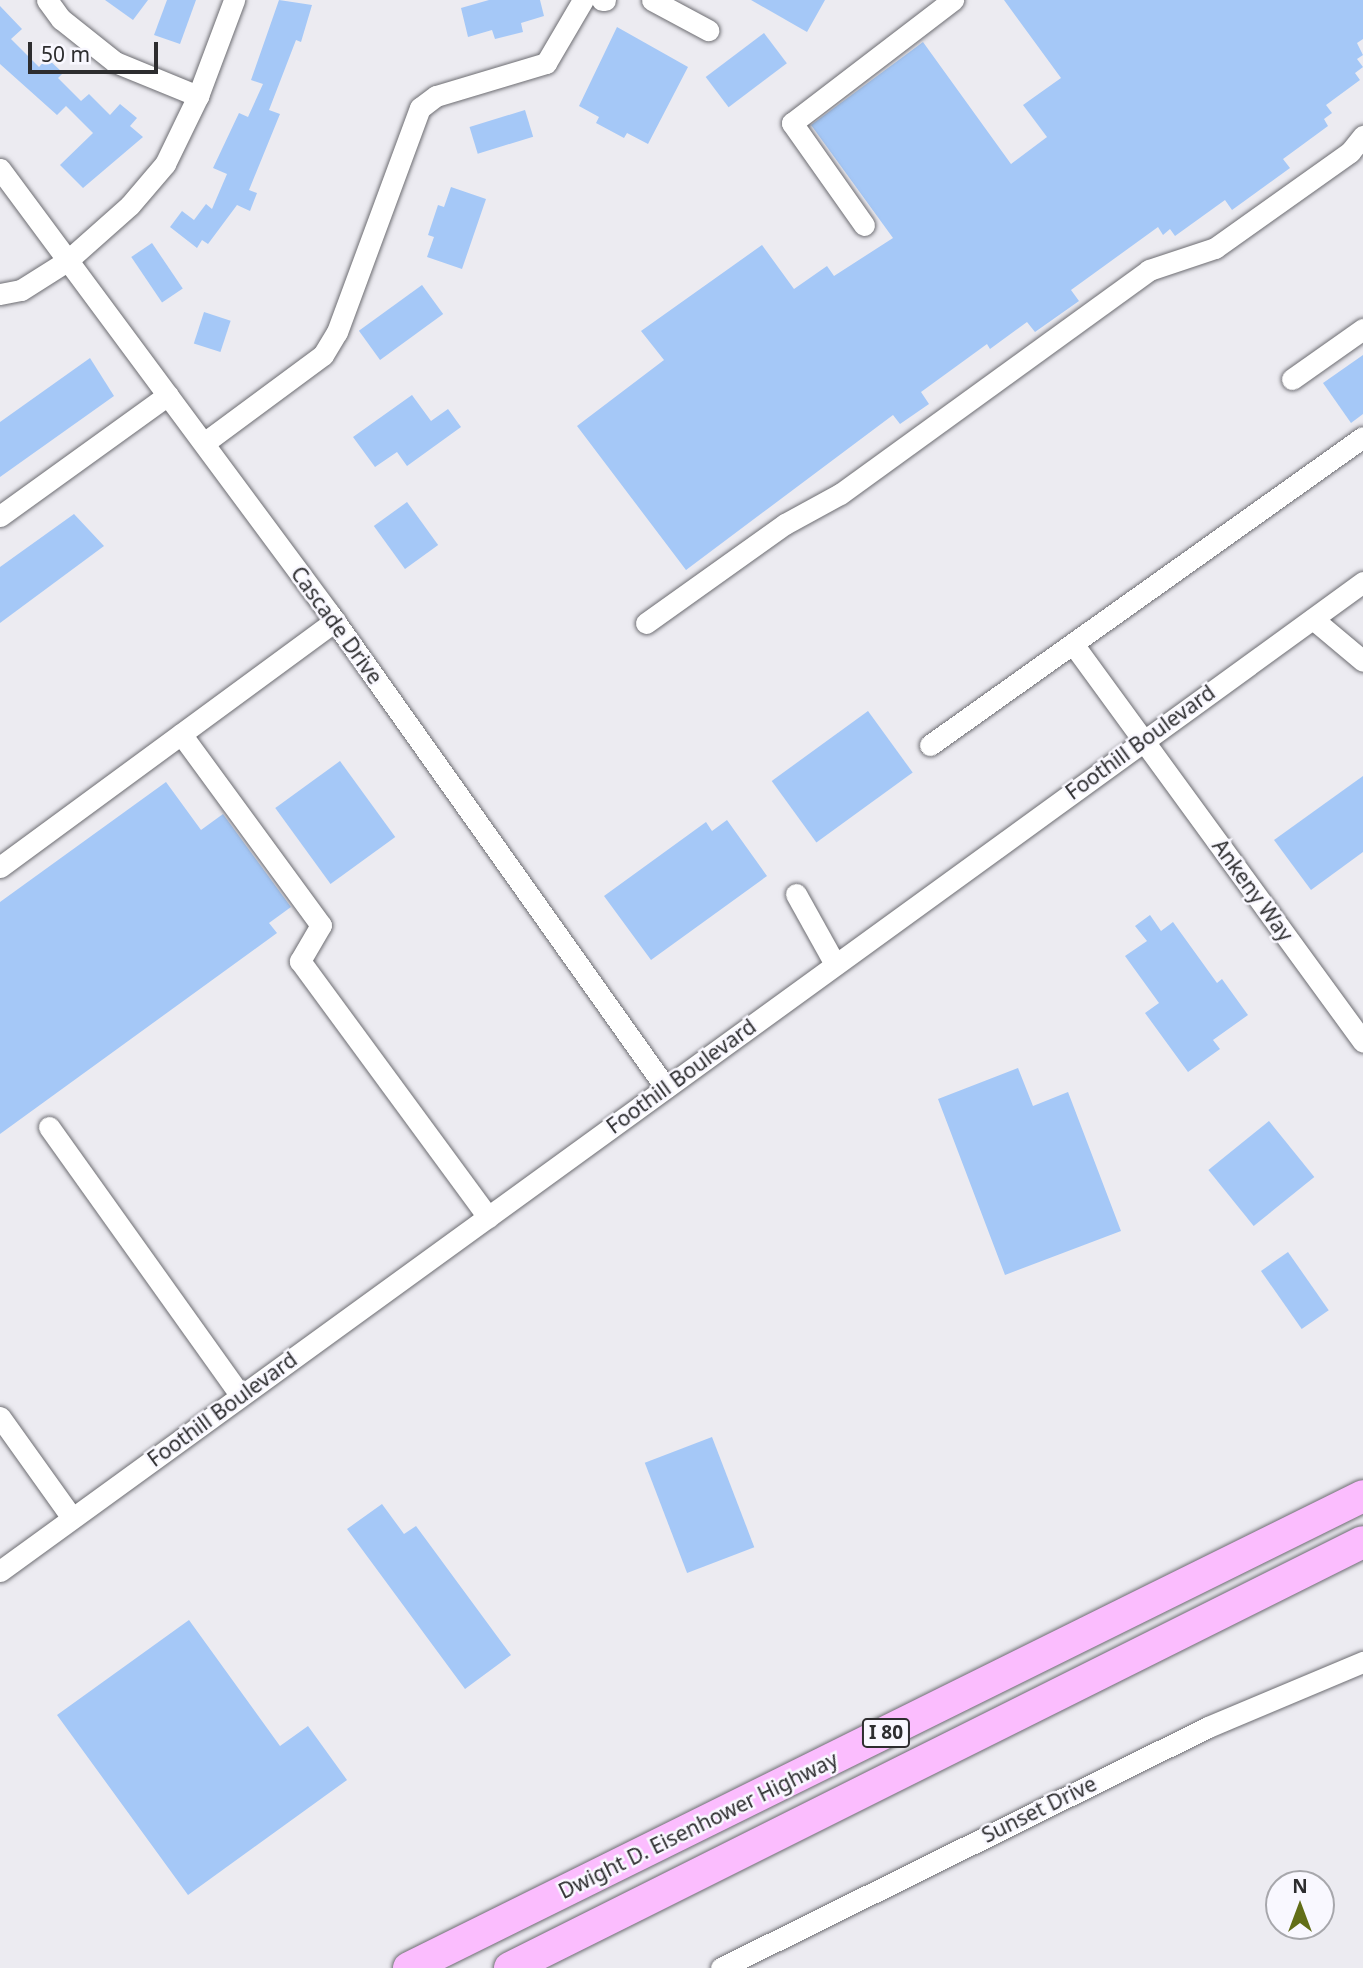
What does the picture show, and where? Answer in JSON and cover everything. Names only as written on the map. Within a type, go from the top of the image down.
[{"type":"highway","points":[[1075,1639],[1363,1474]]},
{"type":"highway","name":"Dwight D. Eisenhower Highway","points":[[409,1968],[1363,1496]]},
{"type":"highway","name":"Dwight D. Eisenhower Highway","points":[[510,1968],[1363,1542]]},
{"type":"highway","points":[[1242,1602],[1363,1548]]},
{"type":"street","points":[[47,0],[61,19],[115,62],[198,96]]},
{"type":"street","points":[[0,294],[21,290],[67,261],[130,205],[165,164],[198,96],[234,0]]},
{"type":"street","points":[[204,443],[313,365],[331,344],[420,108],[436,96],[546,63],[583,0]]},
{"type":"street","points":[[652,0],[708,30]]},
{"type":"street","points":[[864,225],[792,123],[953,0]]},
{"type":"street","points":[[646,623],[785,524],[840,494],[1149,270],[1216,248],[1350,152],[1363,136]]},
{"type":"street","name":"Cascade Drive","points":[[0,169],[335,621],[666,1088]]},
{"type":"street","points":[[1292,379],[1363,329]]},
{"type":"street","points":[[0,516],[168,395]]},
{"type":"street","points":[[930,745],[1363,437]]},
{"type":"street","name":"Foothill Boulevard","points":[[0,1570],[666,1088],[1142,739],[1363,582]]},
{"type":"street","points":[[1313,619],[1363,662]]},
{"type":"street","points":[[0,867],[335,621]]},
{"type":"street","name":"Ankeny Way","points":[[1073,643],[1363,1042]]},
{"type":"street","points":[[181,734],[321,925],[300,961],[488,1217]]},
{"type":"street","points":[[796,894],[835,964]]},
{"type":"street","points":[[49,1127],[241,1396]]},
{"type":"street","points":[[0,1418],[72,1518]]},
{"type":"street","name":"Sunset Drive","points":[[721,1968],[1208,1727],[1363,1662]]},
{"type":"building","points":[[105,0],[148,0],[133,20]]},
{"type":"building","points":[[167,0],[196,0],[180,44],[154,35]]},
{"type":"building","points":[[279,0],[312,5],[301,42],[296,40],[269,110],[280,114],[249,190],[257,193],[250,211],[237,205],[208,244],[202,240],[197,248],[170,227],[182,211],[194,220],[206,204],[212,209],[227,174],[213,168],[239,113],[248,117],[263,84],[251,80]]},
{"type":"building","points":[[489,0],[540,0],[544,16],[521,23],[523,32],[495,39],[492,30],[468,37],[461,8]]},
{"type":"building","points":[[751,0],[825,0],[807,32]]},
{"type":"building","points":[[1004,0],[1363,0],[1363,39],[1357,43],[1363,55],[1357,59],[1363,67],[1355,73],[1360,80],[1326,105],[1332,113],[1324,119],[1328,126],[1283,159],[1290,168],[1232,210],[1225,200],[1175,236],[1170,229],[1163,235],[1158,227],[1071,290],[1079,301],[1035,332],[1027,322],[990,349],[987,344],[921,392],[929,404],[900,424],[893,415],[686,570],[577,426],[664,360],[641,331],[762,245],[794,289],[827,266],[834,276],[893,238],[811,125],[923,42],[1011,164],[1047,137],[1023,105],[1061,78]]},
{"type":"building","points":[[0,6],[22,29],[11,39],[39,67],[47,58],[63,73],[58,78],[81,101],[89,94],[110,115],[120,104],[137,118],[130,126],[143,137],[83,188],[60,165],[93,133],[66,106],[57,115],[0,64]]},
{"type":"building","points":[[617,27],[688,67],[648,144],[627,133],[624,138],[596,123],[599,117],[579,106]]},
{"type":"building","points":[[764,33],[787,63],[729,107],[706,77]]},
{"type":"building","points":[[525,110],[533,137],[478,154],[470,127]]},
{"type":"building","points":[[451,187],[486,199],[462,269],[427,257],[434,237],[428,235],[438,205],[444,207]]},
{"type":"building","points":[[152,243],[183,289],[162,303],[131,257]]},
{"type":"building","points":[[422,285],[443,314],[380,360],[359,331]]},
{"type":"building","points":[[204,312],[231,321],[220,352],[194,343]]},
{"type":"building","points":[[1363,355],[1363,414],[1351,423],[1323,383]]},
{"type":"building","points":[[90,358],[114,396],[0,477],[0,422]]},
{"type":"building","points":[[412,395],[431,421],[448,409],[461,427],[407,466],[397,452],[375,467],[353,437]]},
{"type":"building","points":[[407,502],[438,545],[405,569],[374,526]]},
{"type":"building","points":[[74,514],[104,546],[0,623],[0,567]]},
{"type":"building","points":[[868,711],[913,772],[816,842],[772,781]]},
{"type":"building","points":[[340,761],[395,837],[331,884],[275,808]]},
{"type":"building","points":[[1363,776],[1363,852],[1311,890],[1274,840]]},
{"type":"building","points":[[166,782],[201,830],[223,814],[291,907],[269,923],[277,933],[0,1134],[0,902]]},
{"type":"building","points":[[727,820],[767,876],[651,960],[604,896],[706,822],[712,831]]},
{"type":"building","points":[[1150,915],[1161,931],[1173,922],[1217,983],[1222,979],[1248,1015],[1213,1040],[1220,1049],[1188,1072],[1145,1013],[1159,1003],[1125,956],[1147,941],[1135,926]]},
{"type":"building","points":[[1018,1068],[1033,1106],[1068,1092],[1121,1231],[1005,1275],[938,1099]]},
{"type":"building","points":[[1269,1121],[1314,1177],[1254,1226],[1208,1170]]},
{"type":"building","points":[[1288,1252],[1329,1310],[1302,1329],[1261,1271]]},
{"type":"building","points":[[712,1437],[754,1547],[687,1573],[645,1463]]},
{"type":"building","points":[[382,1504],[404,1534],[416,1526],[511,1655],[465,1689],[347,1529]]},
{"type":"building","points":[[189,1620],[280,1746],[308,1726],[347,1780],[188,1895],[57,1715]]}]
